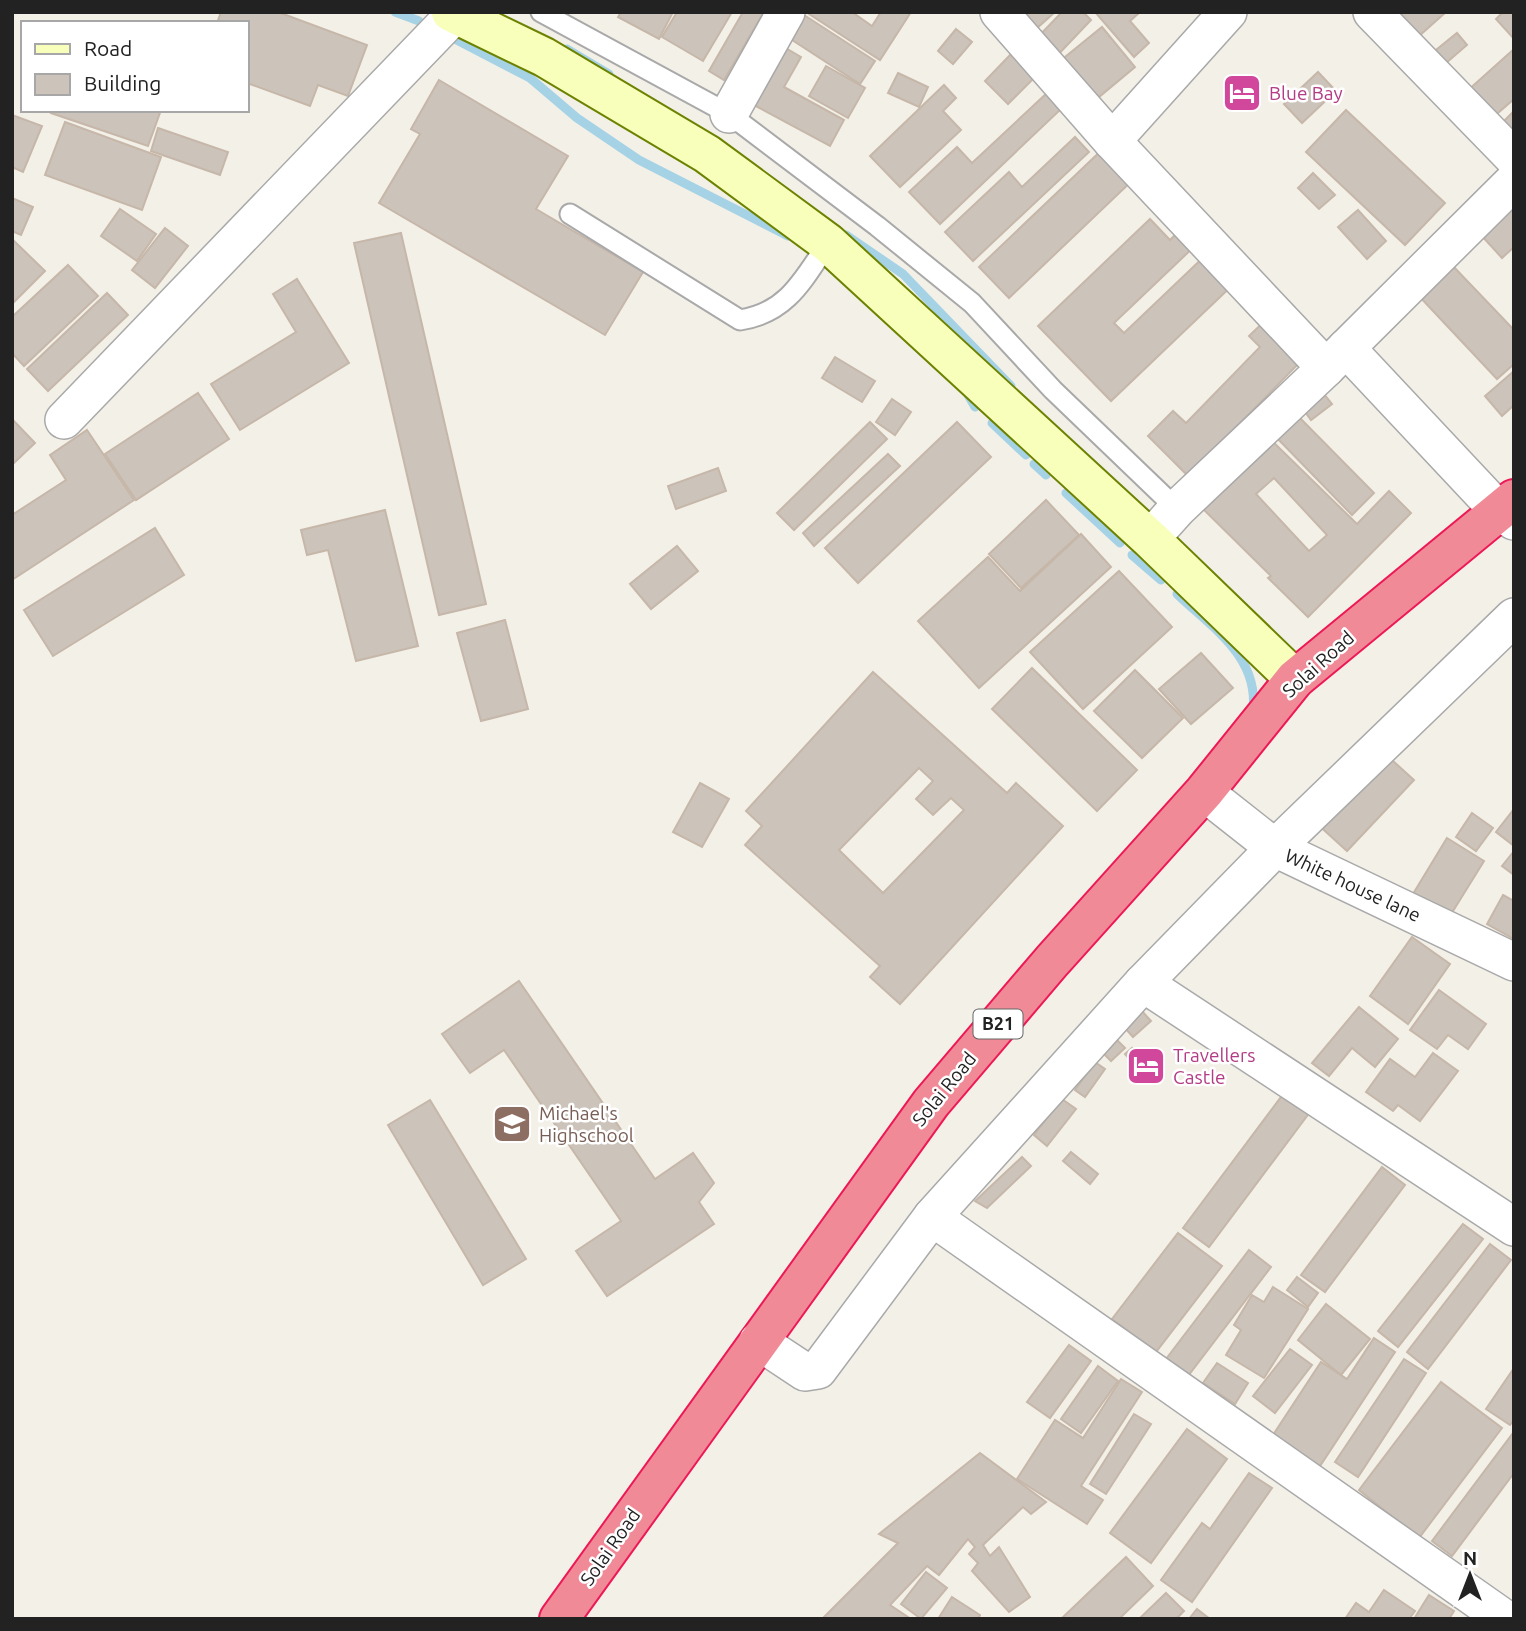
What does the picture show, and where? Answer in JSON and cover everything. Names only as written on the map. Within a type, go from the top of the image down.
[{"type":"highway","name":"Solai Road","points":[[559,1619],[931,1103],[1052,961],[1204,792],[1296,679],[1509,510]]},
{"type":"street","points":[[729,114],[786,12]]},
{"type":"street","points":[[999,12],[1112,141],[1336,358],[1509,510]]},
{"type":"street","points":[[1112,141],[1228,12]]},
{"type":"street","points":[[1372,12],[1514,158]]},
{"type":"street","points":[[64,420],[453,13],[544,57],[707,153],[828,243],[1150,539],[1296,679]]},
{"type":"street","points":[[1150,539],[1177,509],[1336,358],[1514,181]]},
{"type":"street","points":[[758,1341],[805,1372],[818,1370],[932,1217],[1143,983],[1275,848],[1514,617]]},
{"type":"street","name":"White house lane","points":[[1204,792],[1275,848],[1514,962]]},
{"type":"street","points":[[1143,983],[1514,1227]]},
{"type":"street","points":[[932,1217],[1505,1619]]},
{"type":"lane","points":[[541,12],[729,114],[961,293],[1053,390],[1177,509]]},
{"type":"lane","points":[[570,214],[740,320],[764,316],[789,296],[828,243]]},
{"type":"building","points":[[221,12],[278,12],[367,45],[348,96],[318,85],[310,106],[248,83],[248,21],[218,21]]},
{"type":"building","points":[[621,12],[673,12],[659,39],[618,17]]},
{"type":"building","points":[[677,12],[732,12],[703,61],[662,37]]},
{"type":"building","points":[[743,12],[764,12],[724,80],[709,71]]},
{"type":"building","points":[[806,12],[852,12],[872,26],[881,12],[911,12],[880,60]]},
{"type":"building","points":[[1022,12],[1055,12],[1036,29]]},
{"type":"building","points":[[1062,12],[1083,12],[1091,20],[1052,61],[1033,42]]},
{"type":"building","points":[[1095,12],[1140,12],[1130,21],[1149,43],[1134,57]]},
{"type":"building","points":[[1397,12],[1446,12],[1419,36]]},
{"type":"building","points":[[1503,12],[1514,12],[1514,39],[1496,19]]},
{"type":"building","points":[[804,15],[875,61],[860,84],[789,38]]},
{"type":"building","points":[[1102,27],[1135,67],[1093,102],[1059,62]]},
{"type":"building","points":[[956,29],[972,42],[953,64],[938,51]]},
{"type":"building","points":[[1457,33],[1467,45],[1446,63],[1436,50]]},
{"type":"building","points":[[784,47],[801,57],[784,87],[844,120],[830,146],[752,104]]},
{"type":"building","points":[[1514,49],[1514,99],[1491,119],[1466,92]]},
{"type":"building","points":[[1011,54],[1034,78],[1008,104],[985,81]]},
{"type":"building","points":[[826,66],[865,88],[848,118],[809,96]]},
{"type":"building","points":[[1318,72],[1336,91],[1302,123],[1284,104]]},
{"type":"building","points":[[898,73],[928,87],[919,107],[888,93]]},
{"type":"building","points":[[439,80],[568,156],[536,209],[643,272],[605,335],[379,203],[420,134],[411,129]]},
{"type":"building","points":[[944,85],[956,98],[943,111],[961,130],[900,187],[870,156]]},
{"type":"building","points":[[1047,93],[1062,108],[940,224],[909,192],[957,147],[972,163]]},
{"type":"building","points":[[1346,110],[1445,203],[1405,245],[1306,152]]},
{"type":"building","points":[[1514,111],[1514,137],[1501,124]]},
{"type":"building","points":[[51,112],[160,112],[148,146]]},
{"type":"building","points":[[12,115],[42,126],[23,172],[12,167]]},
{"type":"building","points":[[65,122],[161,157],[142,210],[45,175]]},
{"type":"building","points":[[158,128],[228,152],[220,175],[151,151]]},
{"type":"building","points":[[1075,137],[1089,152],[973,261],[945,232],[1009,172],[1022,187]]},
{"type":"building","points":[[1106,146],[1136,177],[1009,298],[979,267]]},
{"type":"building","points":[[1313,173],[1335,195],[1319,209],[1298,188]]},
{"type":"building","points":[[12,198],[33,207],[21,235],[12,231]]},
{"type":"building","points":[[1514,206],[1514,247],[1502,258],[1481,235]]},
{"type":"building","points":[[120,209],[156,234],[137,261],[101,236]]},
{"type":"building","points":[[1358,210],[1386,241],[1367,259],[1338,227]]},
{"type":"building","points":[[1150,219],[1170,240],[1183,227],[1199,242],[1114,323],[1124,333],[1211,250],[1239,279],[1111,401],[1038,326]]},
{"type":"building","points":[[165,228],[188,246],[155,288],[132,270]]},
{"type":"building","points":[[401,233],[486,604],[439,615],[354,243]]},
{"type":"building","points":[[12,239],[45,271],[12,304]]},
{"type":"building","points":[[1451,264],[1514,330],[1514,364],[1497,379],[1418,295]]},
{"type":"building","points":[[68,265],[98,296],[24,366],[12,353],[12,317]]},
{"type":"building","points":[[297,279],[349,363],[240,430],[211,384],[296,332],[273,294]]},
{"type":"building","points":[[107,293],[128,315],[48,391],[27,369]]},
{"type":"building","points":[[1269,317],[1308,354],[1188,476],[1148,436],[1173,411],[1186,423],[1260,347],[1249,336]]},
{"type":"building","points":[[835,357],[875,381],[862,402],[822,378]]},
{"type":"building","points":[[1514,371],[1514,405],[1502,416],[1485,396]]},
{"type":"building","points":[[1320,389],[1332,404],[1311,420],[1300,405]]},
{"type":"building","points":[[198,393],[229,439],[136,500],[105,454]]},
{"type":"building","points":[[892,399],[911,412],[895,435],[876,422]]},
{"type":"building","points":[[1294,412],[1374,493],[1352,515],[1272,433]]},
{"type":"building","points":[[12,419],[35,443],[12,465]]},
{"type":"building","points":[[870,422],[887,439],[794,530],[777,513]]},
{"type":"building","points":[[957,422],[991,457],[858,583],[825,548]]},
{"type":"building","points":[[87,430],[134,500],[12,580],[12,515],[66,480],[50,455]]},
{"type":"building","points":[[1265,434],[1357,524],[1389,491],[1411,513],[1308,617],[1196,502]],"holes":[[[1274,478],[1327,535],[1309,551],[1256,494]]]},
{"type":"building","points":[[888,454],[900,466],[814,546],[803,533]]},
{"type":"building","points":[[718,468],[726,491],[676,509],[668,486]]},
{"type":"building","points":[[1046,500],[1079,535],[1021,588],[989,554]]},
{"type":"building","points":[[385,510],[418,646],[356,661],[328,550],[307,555],[301,530]]},
{"type":"building","points":[[155,528],[184,575],[53,656],[24,610]]},
{"type":"building","points":[[1081,534],[1111,567],[979,688],[918,621],[988,557],[1020,591]]},
{"type":"building","points":[[677,546],[698,571],[651,609],[630,584]]},
{"type":"building","points":[[1119,571],[1172,627],[1083,709],[1030,652]]},
{"type":"building","points":[[505,620],[528,709],[481,721],[457,633]]},
{"type":"building","points":[[1201,653],[1233,688],[1191,724],[1159,689]]},
{"type":"building","points":[[1032,668],[1137,770],[1097,811],[992,709]]},
{"type":"building","points":[[1135,670],[1183,718],[1142,758],[1094,711]]},
{"type":"building","points":[[873,672],[1007,793],[1016,783],[1063,826],[900,1004],[870,977],[880,966],[745,845],[762,826],[746,811]],"holes":[[[919,768],[933,781],[916,799],[933,815],[951,798],[964,810],[883,893],[839,850]]]},
{"type":"building","points":[[1382,751],[1414,780],[1347,851],[1315,822]]},
{"type":"building","points":[[700,783],[729,799],[702,847],[673,832]]},
{"type":"building","points":[[1514,809],[1514,846],[1496,832]]},
{"type":"building","points":[[1472,813],[1493,828],[1476,851],[1456,837]]},
{"type":"building","points":[[1447,838],[1484,861],[1450,916],[1413,894]]},
{"type":"building","points":[[1514,851],[1514,875],[1502,866]]},
{"type":"building","points":[[1503,895],[1514,901],[1514,939],[1487,924]]},
{"type":"building","points":[[1412,937],[1450,964],[1408,1024],[1370,996]]},
{"type":"building","points":[[519,981],[655,1179],[693,1153],[714,1183],[699,1202],[714,1224],[607,1296],[576,1251],[621,1221],[504,1050],[470,1073],[442,1034]]},
{"type":"building","points":[[1439,990],[1486,1024],[1468,1049],[1448,1035],[1437,1049],[1410,1030]]},
{"type":"building","points":[[1359,1007],[1398,1039],[1375,1067],[1352,1048],[1329,1076],[1312,1063]]},
{"type":"building","points":[[1141,1010],[1151,1021],[1133,1037],[1124,1027]]},
{"type":"building","points":[[1117,1040],[1125,1048],[1111,1061],[1103,1053]]},
{"type":"building","points":[[1132,1048],[1145,1062],[1138,1068],[1125,1054]]},
{"type":"building","points":[[1433,1053],[1458,1071],[1420,1121],[1398,1105],[1393,1111],[1366,1092],[1390,1059],[1415,1077]]},
{"type":"building","points":[[1095,1062],[1105,1069],[1085,1097],[1075,1090]]},
{"type":"building","points":[[1284,1093],[1310,1112],[1209,1247],[1183,1228]]},
{"type":"building","points":[[1062,1099],[1076,1109],[1047,1146],[1034,1135]]},
{"type":"building","points":[[430,1100],[526,1259],[483,1285],[388,1125]]},
{"type":"building","points":[[1071,1152],[1098,1174],[1090,1184],[1063,1161]]},
{"type":"building","points":[[1022,1157],[1031,1166],[987,1208],[975,1201]]},
{"type":"building","points":[[1382,1167],[1405,1185],[1325,1292],[1301,1275]]},
{"type":"building","points":[[1463,1224],[1483,1239],[1398,1347],[1378,1331]]},
{"type":"building","points":[[1178,1233],[1222,1266],[1156,1352],[1112,1319]]},
{"type":"building","points":[[1490,1244],[1511,1260],[1428,1369],[1407,1352]]},
{"type":"building","points":[[1249,1250],[1271,1267],[1188,1376],[1166,1359]]},
{"type":"building","points":[[1297,1277],[1318,1293],[1308,1307],[1287,1290]]},
{"type":"building","points":[[1273,1287],[1308,1309],[1264,1378],[1226,1355],[1241,1330],[1234,1325],[1252,1295],[1264,1302]]},
{"type":"building","points":[[1326,1304],[1370,1339],[1341,1375],[1298,1340]]},
{"type":"building","points":[[1374,1338],[1395,1352],[1320,1466],[1273,1435],[1321,1362],[1347,1379]]},
{"type":"building","points":[[1069,1345],[1091,1361],[1050,1418],[1027,1402]]},
{"type":"building","points":[[1290,1349],[1312,1365],[1275,1413],[1253,1396]]},
{"type":"building","points":[[1404,1359],[1426,1373],[1358,1477],[1335,1462]]},
{"type":"building","points":[[1217,1363],[1248,1383],[1235,1404],[1203,1383]]},
{"type":"building","points":[[1098,1366],[1118,1381],[1081,1433],[1061,1419]]},
{"type":"building","points":[[1514,1368],[1514,1420],[1510,1425],[1486,1409]]},
{"type":"building","points":[[1121,1379],[1142,1392],[1081,1486],[1103,1500],[1087,1524],[1017,1479],[1055,1420],[1083,1438]]},
{"type":"building","points":[[1441,1382],[1502,1428],[1419,1538],[1359,1490]]},
{"type":"building","points":[[1134,1414],[1151,1424],[1106,1494],[1090,1484]]},
{"type":"building","points":[[1187,1429],[1227,1459],[1151,1563],[1110,1533]]},
{"type":"building","points":[[1513,1433],[1514,1473],[1452,1556],[1432,1541]]},
{"type":"building","points":[[980,1453],[1046,1502],[1031,1514],[1023,1507],[983,1545],[990,1556],[999,1547],[1030,1597],[1009,1612],[972,1571],[978,1563],[969,1554],[975,1547],[968,1539],[939,1575],[927,1566],[890,1605],[911,1619],[822,1619],[898,1543],[879,1534]]},
{"type":"building","points":[[1249,1473],[1272,1488],[1192,1602],[1161,1580],[1202,1523],[1210,1529]]},
{"type":"building","points":[[1126,1557],[1153,1586],[1119,1619],[1061,1619]]},
{"type":"building","points":[[926,1572],[947,1588],[921,1619],[901,1604]]},
{"type":"building","points":[[1384,1590],[1415,1611],[1409,1619],[1345,1619],[1356,1603],[1369,1612]]},
{"type":"building","points":[[1166,1593],[1184,1611],[1176,1619],[1139,1619]]},
{"type":"building","points":[[1429,1595],[1454,1611],[1449,1619],[1414,1619]]},
{"type":"building","points":[[952,1597],[980,1615],[978,1619],[938,1619]]},
{"type":"building","points":[[1197,1609],[1210,1619],[1189,1619]]},
{"type":"waterway","points":[[395,12],[419,21]]},
{"type":"waterway","points":[[451,37],[530,78],[577,118],[639,160],[788,236]]},
{"type":"waterway","points":[[567,49],[609,74]]},
{"type":"waterway","points":[[846,235],[903,274],[1011,386]]},
{"type":"waterway","points":[[967,393],[975,407]]},
{"type":"waterway","points":[[992,423],[1026,455]]},
{"type":"waterway","points":[[1034,464],[1046,475]]},
{"type":"waterway","points":[[1066,493],[1120,543]]},
{"type":"waterway","points":[[1132,555],[1161,580]]},
{"type":"waterway","points":[[1177,594],[1218,631],[1241,658],[1253,691],[1253,710]]},
{"type":"place","name":"Blue Bay","points":[[1242,93]]},
{"type":"place","name":"Travellers Castle","points":[[1146,1066]]},
{"type":"place","name":"Michael's Highschool","points":[[512,1124]]}]
